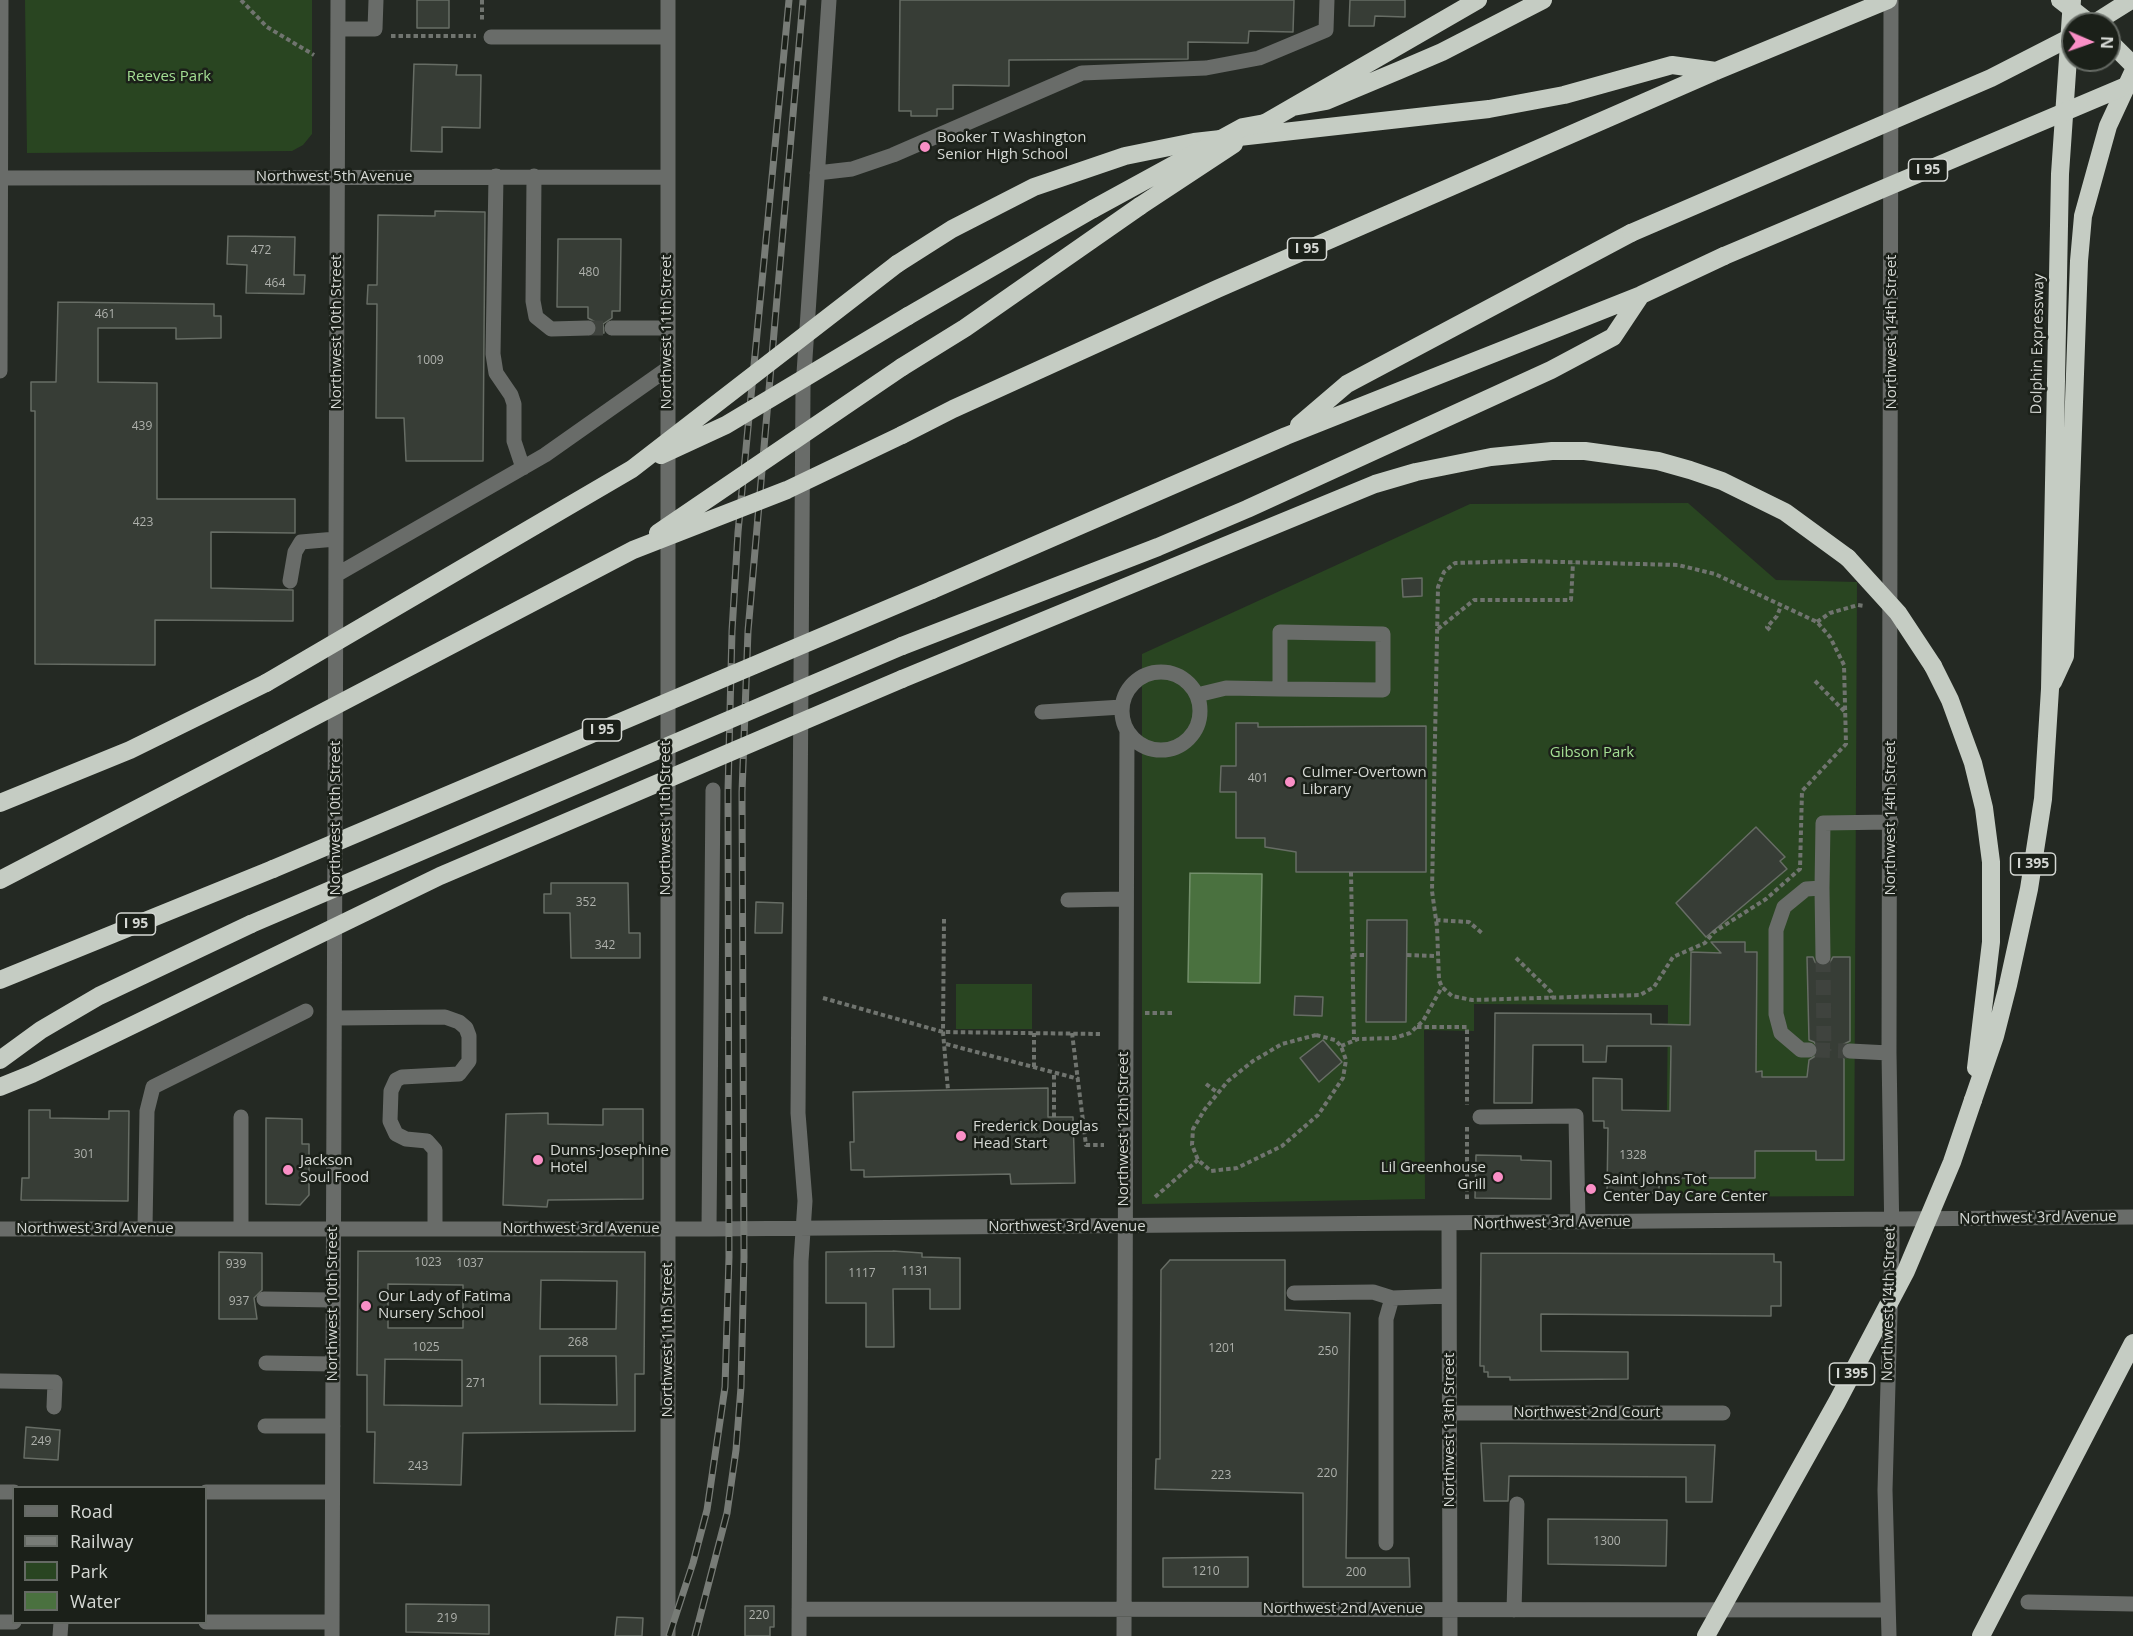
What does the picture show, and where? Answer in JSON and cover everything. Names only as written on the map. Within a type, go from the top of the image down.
[{"type":"highway","points":[[633,550],[902,367],[965,328],[1140,206],[1265,123],[1478,0]]},
{"type":"highway","points":[[1293,107],[1326,101],[1400,70],[1442,52],[1543,0]]},
{"type":"highway","name":"I 95","points":[[0,880],[633,550],[788,490],[953,409],[1217,289],[1716,71],[1890,0]]},
{"type":"highway","points":[[2060,0],[2076,12]]},
{"type":"highway","name":"Dolphin Expressway","points":[[2050,689],[2059,207],[2072,0]]},
{"type":"highway","points":[[2112,12],[2131,0]]},
{"type":"highway","points":[[1286,436],[1347,384],[1630,233],[1980,82],[2061,42]]},
{"type":"highway","points":[[2121,52],[2133,65]]},
{"type":"highway","points":[[632,469],[897,264],[952,228],[1024,192],[1125,156],[1194,142],[1490,109],[1564,95],[1672,65],[1716,71]]},
{"type":"highway","points":[[2050,689],[2065,656],[2083,216],[2108,126],[2133,72]]},
{"type":"highway","name":"I 95","points":[[0,980],[273,869],[932,590],[1286,436],[1648,291],[2133,83]]},
{"type":"highway","points":[[0,803],[130,750],[266,683],[632,469],[726,425],[1093,209],[1243,127],[1265,123]]},
{"type":"highway","points":[[0,1060],[41,1030],[99,996],[251,924],[902,646],[1158,547],[1247,509],[1551,370],[1613,337],[1648,291]]},
{"type":"highway","points":[[0,1087],[32,1074],[440,876],[902,679],[1375,484],[1427,469],[1491,457],[1544,451],[1585,451],[1658,461],[1690,470],[1722,481],[1764,501],[1809,528],[1848,558],[1898,613],[1933,666],[1966,742],[1979,784],[1988,831],[1993,883],[1992,923],[1973,1100]]},
{"type":"highway","name":"I 395","points":[[1706,1636],[1837,1402],[1906,1271],[1953,1162],[1995,1035],[2019,938],[2043,799],[2050,689]]},
{"type":"highway","points":[[1981,1636],[2133,1343]]},
{"type":"street","points":[[0,371],[1,0]]},
{"type":"street","name":"Northwest 10th Street","points":[[332,1629],[338,0]]},
{"type":"street","points":[[338,30],[375,29],[376,0]]},
{"type":"street","name":"Northwest 11th Street","points":[[668,0],[668,1636]]},
{"type":"street","points":[[799,1636],[801,1260],[805,1201],[798,1113],[803,388],[830,0]]},
{"type":"street","points":[[817,173],[852,169],[893,155],[1082,73],[1206,68],[1259,58],[1326,30],[1327,0]]},
{"type":"street","name":"Northwest 14th Street","points":[[1889,1636],[1886,1455],[1891,1220],[1889,1053],[1890,0]]},
{"type":"street","points":[[485,32],[668,37]]},
{"type":"street","points":[[496,176],[494,364],[500,381],[512,395],[514,441],[523,468]]},
{"type":"street","points":[[534,176],[533,301],[536,317],[542,324],[551,328],[588,328]]},
{"type":"street","name":"Northwest 5th Avenue","points":[[0,178],[667,177]]},
{"type":"street","points":[[612,328],[667,328]]},
{"type":"street","points":[[336,575],[523,468],[667,369]]},
{"type":"street","points":[[290,581],[295,552],[301,542],[336,539]]},
{"type":"street","points":[[1197,695],[1226,688],[1280,689],[1383,690],[1383,634],[1280,632],[1280,689]]},
{"type":"street","points":[[1042,712],[1122,707],[1125,695],[1132,684],[1155,671],[1180,676],[1190,684],[1197,695],[1200,707],[1199,721],[1194,733],[1185,743],[1173,749],[1146,748],[1135,741],[1126,730]]},
{"type":"street","name":"Northwest 12th Street","points":[[1122,707],[1126,730],[1124,1636]]},
{"type":"street","points":[[709,1229],[713,789]]},
{"type":"street","points":[[1823,957],[1823,823],[1891,822]]},
{"type":"street","points":[[1809,1050],[1801,1050],[1781,1033],[1776,1014],[1776,930],[1784,907],[1806,889],[1822,888]]},
{"type":"street","points":[[1068,900],[1125,899]]},
{"type":"street","points":[[145,1228],[147,1111],[153,1087],[306,1011]]},
{"type":"street","points":[[336,1018],[445,1017],[459,1022],[466,1028],[469,1036],[469,1061],[459,1074],[402,1077],[396,1080],[391,1091],[390,1122],[396,1134],[406,1139],[427,1141],[435,1149],[435,1229]]},
{"type":"street","points":[[1850,1051],[1889,1053]]},
{"type":"street","points":[[1471,1117],[1576,1116],[1578,1222]]},
{"type":"street","points":[[241,1117],[241,1228]]},
{"type":"street","name":"Northwest 3rd Avenue","points":[[0,1229],[709,1229],[2133,1217]]},
{"type":"street","name":"Northwest 13th Street","points":[[1449,1224],[1450,1636]]},
{"type":"street","points":[[1294,1293],[1373,1293],[1392,1298],[1449,1296]]},
{"type":"street","points":[[1386,1543],[1386,1319],[1392,1298]]},
{"type":"street","points":[[264,1299],[333,1300]]},
{"type":"street","points":[[266,1363],[333,1364]]},
{"type":"street","points":[[0,1381],[55,1383],[54,1407]]},
{"type":"street","name":"Northwest 2nd Court","points":[[1450,1413],[1723,1413]]},
{"type":"street","points":[[265,1426],[333,1426]]},
{"type":"street","points":[[207,1492],[332,1492]]},
{"type":"street","points":[[1514,1610],[1516,1504]]},
{"type":"street","points":[[2028,1602],[2133,1604]]},
{"type":"street","name":"Northwest 2nd Avenue","points":[[799,1609],[1887,1610]]},
{"type":"street","points":[[207,1622],[332,1629]]},
{"type":"path","points":[[241,0],[267,27],[314,55]]},
{"type":"path","points":[[388,36],[485,32],[482,0]]},
{"type":"path","points":[[1463,562],[1689,566],[1732,580],[1781,606],[1817,622],[1830,637],[1844,665],[1846,744],[1802,791],[1800,869],[1766,899],[1714,932],[1705,943],[1673,957],[1654,987],[1648,992],[1633,996],[1552,998],[1461,999],[1452,996],[1442,987],[1432,891],[1438,587],[1448,566],[1463,562]]},
{"type":"path","points":[[1437,629],[1474,600],[1571,600],[1573,563]]},
{"type":"path","points":[[1817,622],[1830,613],[1858,605],[1865,606]]},
{"type":"path","points":[[1770,630],[1767,627],[1778,616],[1781,606]]},
{"type":"path","points":[[1815,681],[1845,712]]},
{"type":"path","points":[[1351,872],[1354,1040]]},
{"type":"path","points":[[944,919],[943,1032],[946,1044],[948,1090]]},
{"type":"path","points":[[1436,920],[1469,922],[1483,934]]},
{"type":"path","points":[[1352,955],[1366,955]]},
{"type":"path","points":[[1407,955],[1437,956]]},
{"type":"path","points":[[1516,958],[1551,992],[1552,998]]},
{"type":"path","points":[[1341,1046],[1354,1040],[1402,1036],[1417,1027],[1442,987]]},
{"type":"path","points":[[823,998],[943,1032],[1100,1034]]},
{"type":"path","points":[[1145,1013],[1172,1013]]},
{"type":"path","points":[[1417,1027],[1467,1027],[1471,1117],[1467,1202]]},
{"type":"path","points":[[1072,1033],[1086,1144],[1104,1145]]},
{"type":"path","points":[[1034,1034],[1034,1067]]},
{"type":"path","points":[[1316,1035],[1328,1037],[1341,1046],[1346,1060],[1342,1078],[1318,1116],[1294,1138],[1268,1154],[1230,1170],[1211,1171],[1198,1160],[1192,1145],[1193,1129],[1218,1093],[1237,1072],[1282,1044],[1316,1035]]},
{"type":"path","points":[[946,1044],[1078,1079]]},
{"type":"path","points":[[1054,1072],[1054,1117]]},
{"type":"path","points":[[1206,1084],[1218,1093]]},
{"type":"path","points":[[1155,1197],[1198,1160]]},
{"type":"green space","name":"Reeves Park","points":[[25,0],[312,0],[312,134],[303,145],[292,151],[27,153]]},
{"type":"green space","name":"Gibson Park","points":[[1688,503],[1776,580],[1857,582],[1854,1196],[1666,1197],[1668,1005],[1474,1004],[1474,1031],[1424,1030],[1425,1199],[1142,1204],[1142,654],[1470,504]]},
{"type":"green space","points":[[956,984],[1032,984],[1032,1029],[956,1029]]},
{"type":"water","points":[[1190,873],[1262,874],[1260,983],[1188,982]]},
{"type":"building","points":[[417,0],[449,0],[449,28],[417,28]]},
{"type":"building","points":[[900,0],[1294,0],[1293,32],[1249,31],[1248,43],[1188,42],[1188,59],[1009,60],[1009,86],[953,85],[953,109],[937,109],[937,116],[911,116],[911,111],[899,111]]},
{"type":"building","points":[[1350,0],[1405,0],[1405,17],[1375,16],[1374,26],[1349,26]]},
{"type":"building","points":[[414,64],[457,65],[456,75],[481,75],[480,128],[442,127],[442,152],[411,151]]},
{"type":"building","points":[[435,211],[485,212],[483,461],[406,461],[404,418],[376,418],[377,304],[367,304],[368,285],[377,285],[378,215],[435,216]]},
{"type":"building","points":[[228,236],[295,237],[294,275],[305,275],[304,294],[246,293],[247,265],[227,264]]},
{"type":"building","points":[[558,239],[621,239],[620,311],[612,311],[612,318],[603,324],[604,333],[596,333],[597,323],[588,318],[588,307],[557,307]]},
{"type":"building","points":[[58,302],[214,304],[214,316],[221,316],[221,338],[176,339],[176,328],[98,328],[98,382],[157,383],[157,499],[295,499],[295,533],[211,532],[211,588],[293,590],[293,621],[155,620],[155,665],[35,664],[35,411],[31,411],[31,382],[56,382]]},
{"type":"building","points":[[1422,578],[1422,596],[1403,597],[1402,579]]},
{"type":"building","points":[[1236,723],[1258,723],[1258,727],[1426,726],[1426,872],[1296,872],[1296,852],[1265,847],[1265,838],[1236,838],[1236,792],[1220,792],[1221,766],[1236,766]]},
{"type":"building","points":[[1756,827],[1785,857],[1780,861],[1787,869],[1706,937],[1676,903]]},
{"type":"building","points":[[551,883],[628,883],[629,933],[640,933],[640,958],[571,958],[570,913],[544,913],[544,894],[551,894]]},
{"type":"building","points":[[756,902],[783,903],[782,933],[755,933]]},
{"type":"building","points":[[1367,920],[1407,920],[1406,1022],[1366,1022]]},
{"type":"building","points":[[1711,942],[1745,942],[1745,952],[1757,952],[1756,1072],[1762,1071],[1762,1077],[1807,1077],[1809,1060],[1817,1055],[1819,1049],[1814,1042],[1809,1040],[1807,957],[1813,957],[1815,962],[1823,967],[1828,965],[1833,957],[1850,957],[1850,1041],[1842,1045],[1840,1051],[1844,1059],[1844,1160],[1816,1160],[1816,1151],[1755,1151],[1755,1178],[1659,1178],[1659,1193],[1607,1193],[1608,1128],[1604,1128],[1604,1121],[1593,1121],[1593,1078],[1622,1079],[1622,1110],[1670,1111],[1671,1046],[1607,1046],[1606,1062],[1583,1062],[1583,1045],[1533,1045],[1532,1103],[1494,1103],[1495,1013],[1651,1014],[1651,1024],[1690,1025],[1691,952],[1721,953]]},
{"type":"building","points":[[1295,996],[1323,997],[1322,1016],[1294,1015]]},
{"type":"building","points":[[1323,1040],[1342,1062],[1319,1082],[1300,1058]]},
{"type":"building","name":"Frederick Douglas Head Start","points":[[1048,1088],[1048,1117],[1073,1117],[1075,1183],[1011,1184],[1010,1174],[864,1177],[864,1170],[851,1170],[850,1142],[854,1142],[853,1092]]},
{"type":"building","points":[[603,1109],[643,1109],[643,1199],[548,1200],[547,1207],[503,1205],[506,1114],[548,1113],[548,1124],[603,1125]]},
{"type":"building","points":[[29,1110],[50,1110],[50,1118],[109,1119],[109,1111],[129,1111],[128,1201],[21,1200],[22,1178],[29,1178]]},
{"type":"building","name":"Jackson Soul Food","points":[[266,1118],[302,1119],[302,1144],[309,1144],[309,1195],[300,1205],[266,1204]]},
{"type":"building","name":"Lil Greenhouse Grill","points":[[1476,1155],[1521,1156],[1521,1160],[1551,1161],[1551,1199],[1475,1198]]},
{"type":"building","points":[[358,1251],[645,1252],[644,1374],[635,1374],[635,1431],[463,1433],[461,1485],[374,1483],[375,1432],[367,1432],[367,1375],[357,1375]],"holes":[[[541,1280],[617,1281],[616,1329],[540,1329]],[[388,1284],[463,1285],[463,1328],[388,1328]],[[540,1356],[616,1356],[617,1405],[540,1404]],[[385,1359],[462,1360],[462,1406],[384,1405]]]},
{"type":"building","points":[[219,1252],[262,1253],[262,1290],[254,1298],[257,1319],[219,1319]]},
{"type":"building","points":[[826,1252],[922,1253],[922,1257],[960,1258],[960,1309],[930,1309],[930,1289],[893,1289],[894,1347],[866,1347],[866,1303],[826,1303]]},
{"type":"building","points":[[1481,1253],[1774,1254],[1774,1262],[1781,1262],[1781,1306],[1771,1306],[1771,1316],[1541,1314],[1541,1351],[1628,1352],[1628,1379],[1510,1380],[1510,1377],[1488,1377],[1488,1372],[1484,1372],[1484,1366],[1480,1366]]},
{"type":"building","points":[[1170,1260],[1285,1260],[1285,1310],[1350,1313],[1346,1558],[1409,1558],[1410,1587],[1303,1587],[1303,1493],[1155,1489],[1156,1459],[1160,1459],[1161,1270]]},
{"type":"building","points":[[26,1427],[60,1430],[58,1460],[24,1458]]},
{"type":"building","points":[[1481,1443],[1715,1445],[1712,1502],[1686,1502],[1686,1477],[1509,1476],[1508,1501],[1484,1501]]},
{"type":"building","points":[[1548,1519],[1667,1520],[1666,1566],[1548,1564]]},
{"type":"building","points":[[1248,1557],[1248,1587],[1163,1587],[1163,1558]]},
{"type":"building","points":[[406,1604],[489,1605],[489,1634],[406,1632]]},
{"type":"building","points":[[745,1606],[774,1606],[774,1627],[770,1627],[770,1636],[745,1636]]},
{"type":"building","points":[[617,1617],[643,1618],[642,1636],[615,1636]]},
{"type":"tunnel","points":[[588,328],[612,328]]},
{"type":"tunnel","points":[[1823,957],[1824,1051]]},
{"type":"tunnel","points":[[1815,1050],[1850,1051]]},
{"type":"railway","points":[[669,1636],[693,1563],[707,1510],[725,1387],[729,1257],[728,791],[732,631],[738,532],[789,0]]},
{"type":"railway","points":[[695,1636],[727,1513],[736,1450],[741,1387],[744,1257],[742,792],[748,631],[803,0]]},
{"type":"place","name":"Booker T Washington Senior High School","points":[[925,147]]},
{"type":"place","name":"Culmer-Overtown Library","points":[[1290,782]]},
{"type":"place","name":"Frederick Douglas Head Start","points":[[961,1136]]},
{"type":"place","name":"Dunns-Josephine Hotel","points":[[538,1160]]},
{"type":"place","name":"Jackson Soul Food","points":[[288,1170]]},
{"type":"place","name":"Lil Greenhouse Grill","points":[[1498,1177]]},
{"type":"place","name":"Saint Johns Tot Center Day Care Center","points":[[1591,1189]]},
{"type":"place","name":"Our Lady of Fatima Nursery School","points":[[366,1306]]}]
